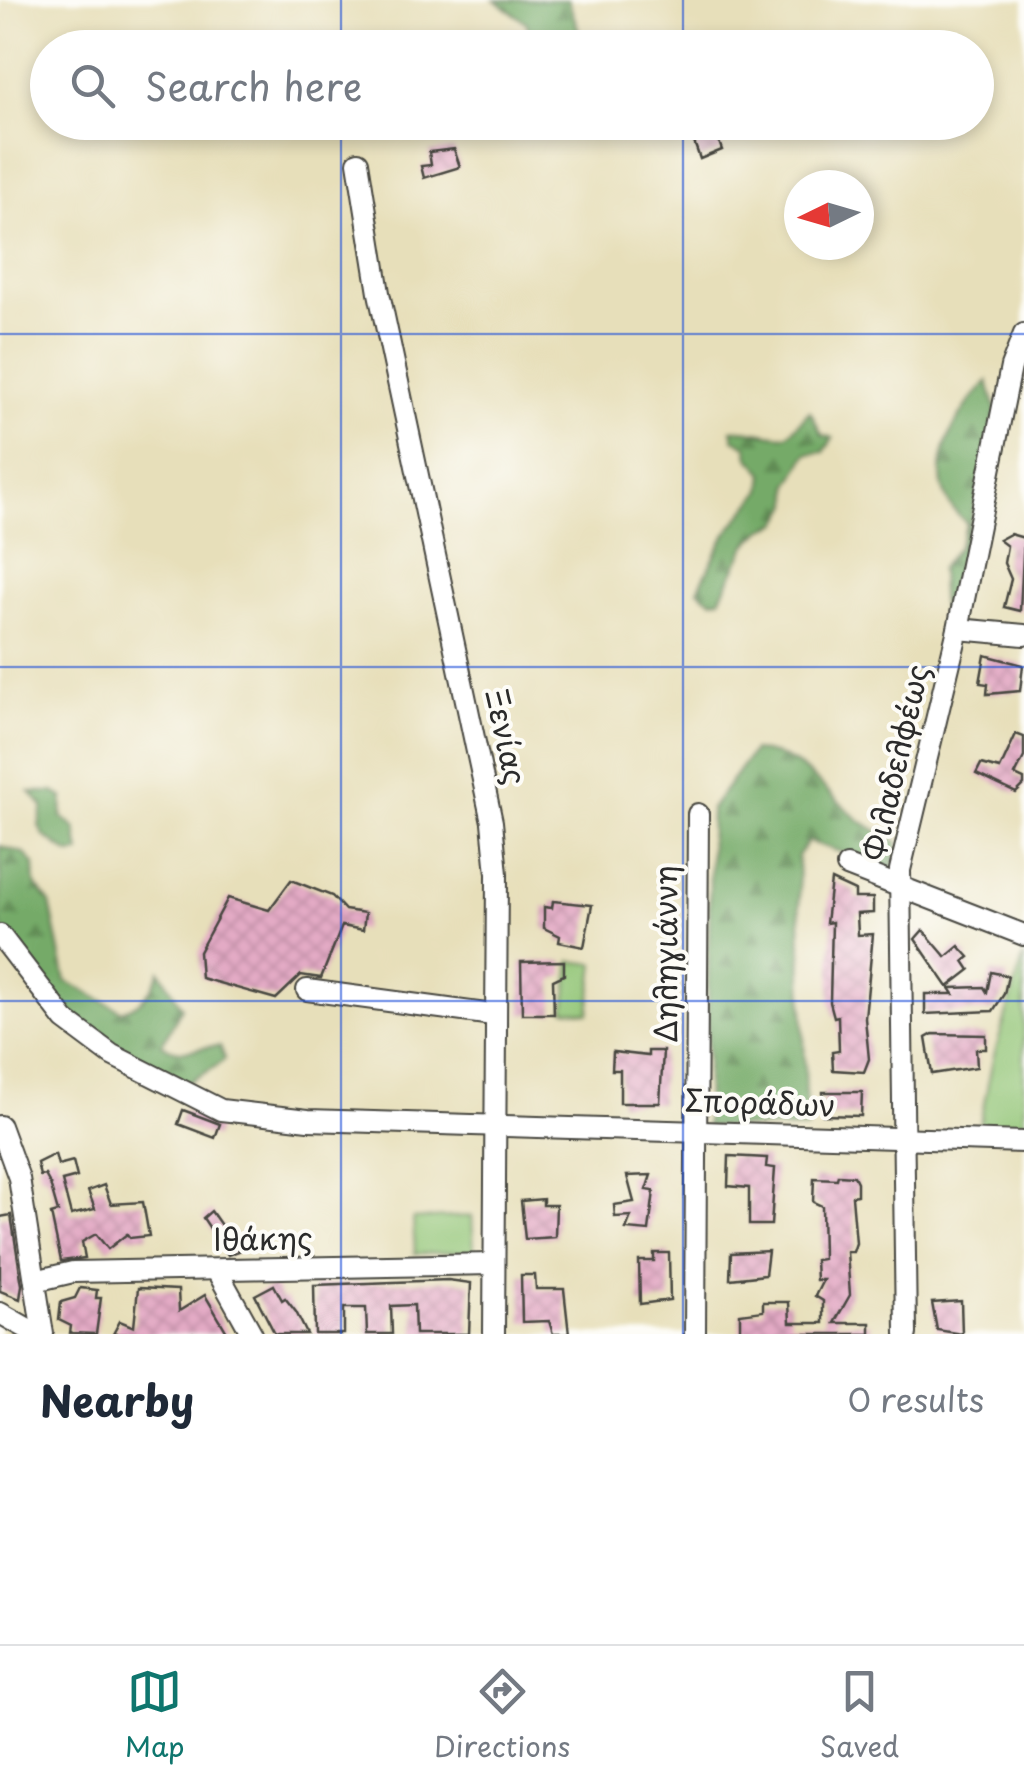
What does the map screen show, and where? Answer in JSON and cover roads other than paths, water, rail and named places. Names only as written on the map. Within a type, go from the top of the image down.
[{"type":"street","name":"Ξενίας","points":[[358,162],[379,293],[492,822],[497,922],[493,1015],[494,1334]]},
{"type":"street","name":"Φιλαδελφέως","points":[[906,1334],[900,886],[906,836],[930,753],[958,629],[1011,368],[1024,334]]},
{"type":"street","points":[[958,629],[1024,635]]},
{"type":"street","name":"Δηληγιάννη","points":[[695,1334],[698,814]]},
{"type":"street","points":[[847,866],[1024,935]]},
{"type":"street","name":"Σποράδων","points":[[0,934],[44,996],[85,1037],[135,1068],[220,1110],[269,1118],[1024,1142]]},
{"type":"street","points":[[307,990],[493,1015]]},
{"type":"street","points":[[0,1126],[19,1178],[36,1281],[40,1334]]},
{"type":"street","name":"Ιθάκης","points":[[36,1281],[72,1272],[493,1264]]},
{"type":"street","points":[[218,1271],[252,1334]]},
{"type":"street","points":[[0,1314],[40,1334]]}]
